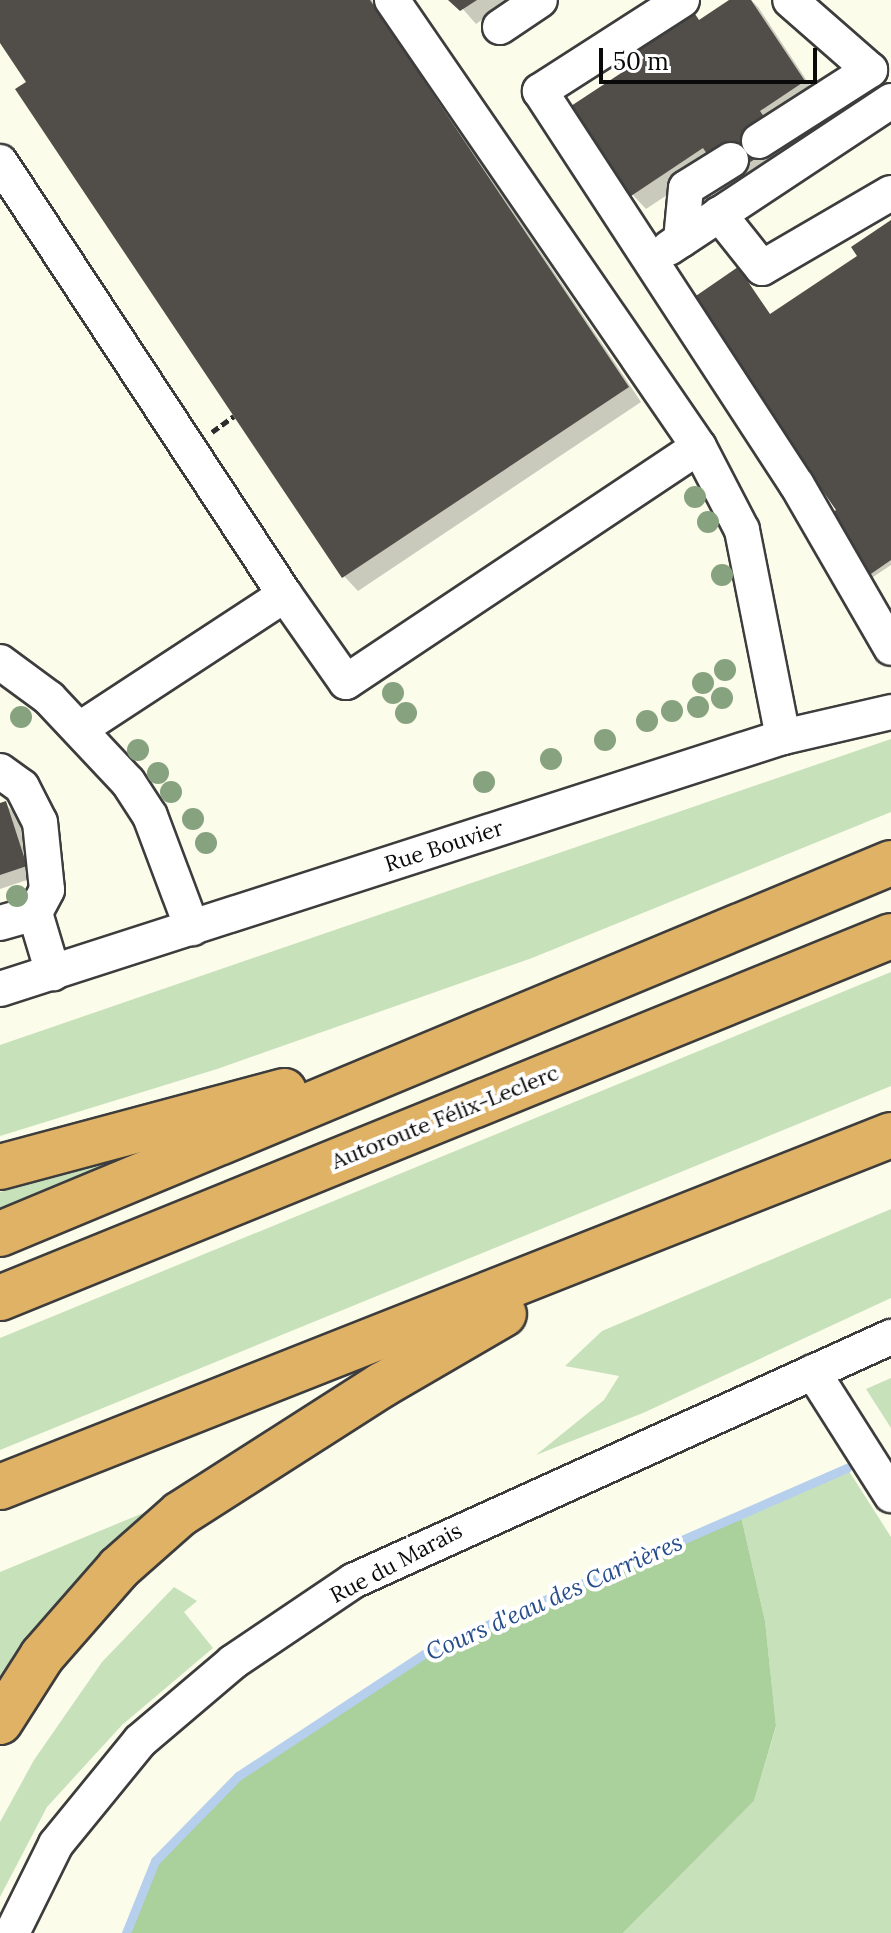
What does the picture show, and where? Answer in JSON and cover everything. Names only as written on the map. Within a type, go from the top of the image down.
[{"type":"highway","points":[[0,1234],[891,863]]},
{"type":"highway","name":"Autoroute Félix-Leclerc","points":[[0,1298],[891,936]]},
{"type":"highway","points":[[0,1167],[456,1045]]},
{"type":"highway","points":[[0,1487],[630,1242],[891,1135]]},
{"type":"highway","points":[[0,1722],[42,1656],[119,1568],[180,1514],[382,1385],[630,1242]]},
{"type":"street","points":[[392,0],[699,447],[742,530],[783,737]]},
{"type":"street","points":[[500,27],[540,0]]},
{"type":"street","points":[[682,0],[540,91],[797,485],[888,634]]},
{"type":"street","points":[[681,240],[686,188],[745,151],[880,78],[790,0]]},
{"type":"street","points":[[651,261],[891,101]]},
{"type":"street","points":[[0,162],[285,595],[346,682],[699,447]]},
{"type":"street","points":[[719,214],[762,268],[891,193]]},
{"type":"street","points":[[80,729],[285,595]]},
{"type":"street","points":[[0,662],[80,729],[128,782],[150,816],[192,928]]},
{"type":"street","name":"Rue Bouvier","points":[[0,989],[783,737],[891,712]]},
{"type":"street","points":[[0,771],[22,787],[40,822],[47,890],[35,913],[53,973]]},
{"type":"street","points":[[0,923],[35,913]]},
{"type":"street","name":"Rue du Marais","points":[[12,1933],[65,1832],[140,1741],[233,1662],[353,1581],[891,1337]]},
{"type":"street","points":[[813,1372],[891,1495]]},
{"type":"green space","points":[[891,739],[891,812],[532,958],[217,1069],[0,1136],[0,1045]]},
{"type":"green space","points":[[891,972],[891,1086],[0,1450],[0,1338]]},
{"type":"green space","points":[[131,1157],[0,1210],[0,1192]]},
{"type":"green space","points":[[891,1209],[891,1298],[643,1413],[536,1455],[604,1400],[619,1376],[565,1366],[602,1331]]},
{"type":"green space","points":[[891,1378],[891,1428],[866,1389]]},
{"type":"green space","points":[[847,1468],[891,1537],[891,1933],[623,1933],[754,1801],[776,1727],[765,1621],[740,1512]]},
{"type":"green space","points":[[170,1502],[0,1688],[0,1572]]},
{"type":"green space","points":[[740,1512],[765,1621],[776,1726],[754,1801],[623,1933],[126,1933],[155,1861],[238,1776],[430,1650]]},
{"type":"green space","points":[[174,1587],[197,1601],[184,1612],[213,1648],[122,1725],[47,1807],[0,1897],[0,1822],[34,1760],[102,1662]]},
{"type":"building","points":[[0,0],[370,0],[629,387],[342,578],[15,89],[26,82],[0,43]]},
{"type":"building","points":[[448,0],[477,0],[460,11]]},
{"type":"building","points":[[729,0],[751,0],[805,81],[760,111],[767,121],[766,152],[738,170],[709,157],[703,148],[631,196],[571,106],[644,58],[637,48],[693,11],[699,20]]},
{"type":"building","points":[[891,220],[891,560],[865,578],[825,518],[836,510],[690,300],[738,267],[770,314],[857,256],[851,247]]},
{"type":"building","points":[[6,801],[27,866],[0,875],[0,803]]},
{"type":"waterway","name":"Cours d'eau des Carrières","points":[[126,1933],[155,1861],[238,1776],[430,1650],[847,1468]]}]
